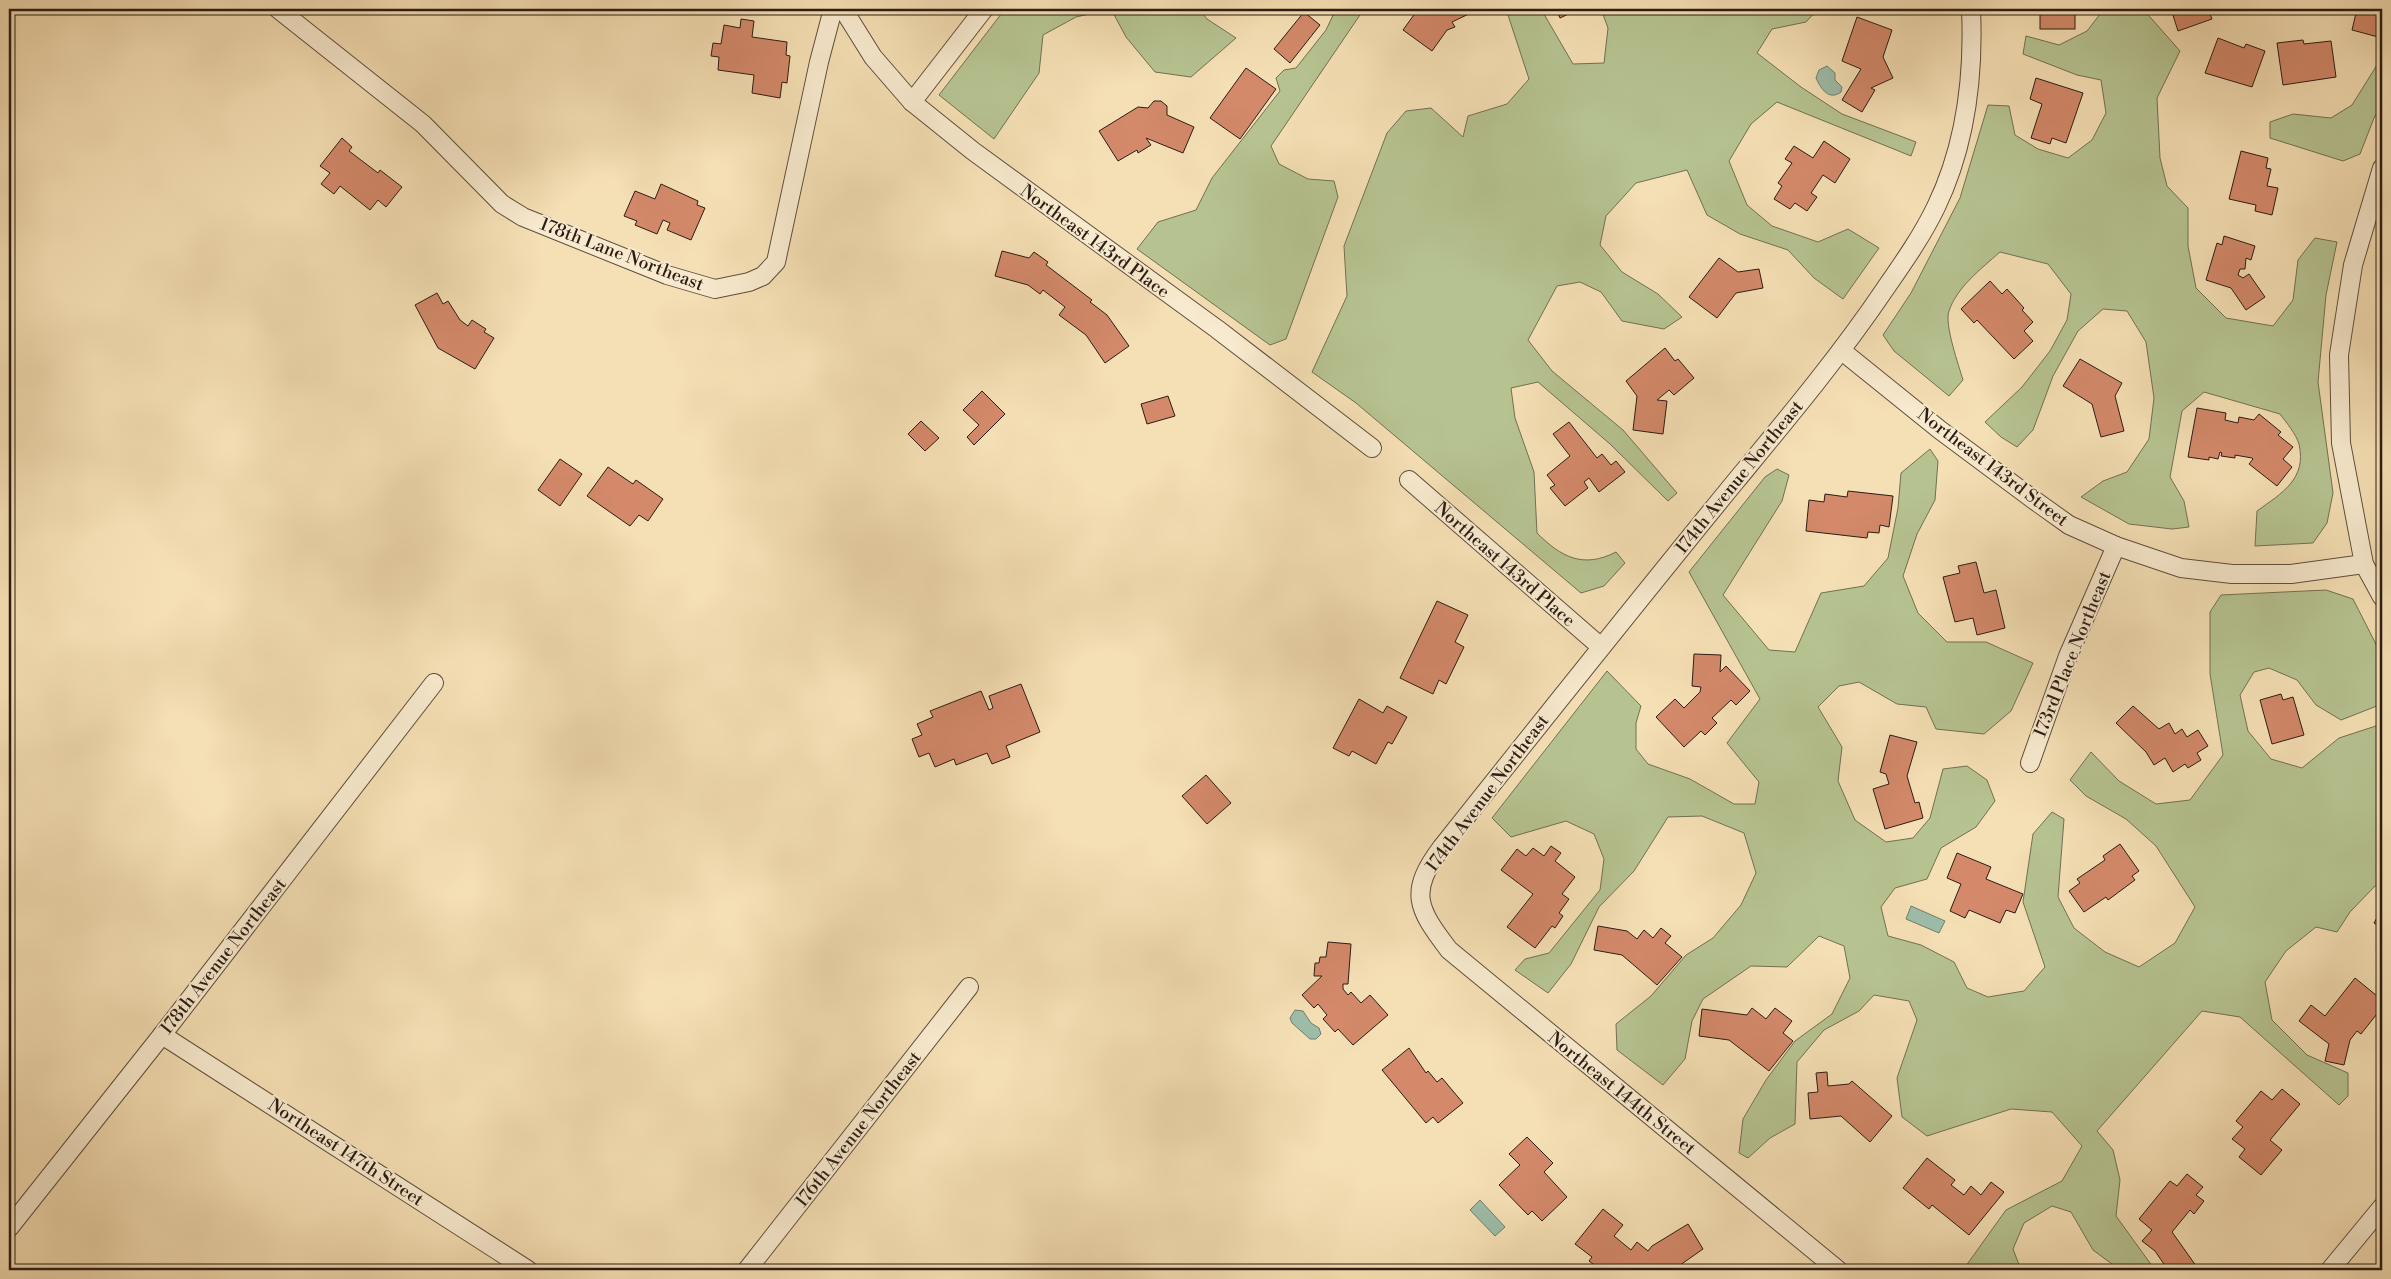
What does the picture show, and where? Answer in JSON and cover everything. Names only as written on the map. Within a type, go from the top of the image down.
[{"type":"street","name":"178th Lane Northeast","points":[[278,9],[423,124],[502,204],[523,217],[668,275],[715,289],[742,286],[763,276],[776,262],[819,62],[833,9]]},
{"type":"street","name":"Northeast 143rd Place","points":[[843,9],[873,57],[912,102],[973,152],[1217,329],[1372,448]]},
{"type":"street","points":[[912,102],[984,9]]},
{"type":"street","name":"174th Avenue Northeast","points":[[1420,904],[1421,883],[1428,865],[1601,647],[1842,351],[1913,247],[1937,207],[1955,156],[1967,109],[1973,54],[1971,9]]},
{"type":"street","points":[[2382,168],[2353,265],[2339,355],[2341,443],[2364,564],[2382,597]]},
{"type":"street","name":"Northeast 143rd Street","points":[[1842,351],[1940,430],[2068,525],[2116,546],[2181,568],[2232,574],[2291,574],[2364,564]]},
{"type":"street","name":"Northeast 143rd Place","points":[[1409,480],[1601,647]]},
{"type":"street","name":"173rd Place Northeast","points":[[2030,763],[2068,656],[2116,546]]},
{"type":"street","name":"178th Avenue Northeast","points":[[9,1228],[162,1035],[434,683]]},
{"type":"street","name":"Northeast 144th Street","points":[[1420,904],[1433,930],[1449,950],[1838,1270]]},
{"type":"street","name":"176th Avenue Northeast","points":[[747,1270],[969,987]]},
{"type":"street","name":"Northeast 147th Street","points":[[162,1035],[528,1270]]},
{"type":"street","points":[[2330,1270],[2382,1207]]},
{"type":"green space","points":[[1005,9],[1111,9],[1076,17],[1043,35],[1039,73],[994,139],[939,95]]},
{"type":"green space","points":[[1111,9],[1199,9],[1207,19],[1236,38],[1191,77],[1155,72],[1126,37]]},
{"type":"green space","points":[[1336,9],[1364,9],[1271,146],[1279,164],[1308,179],[1334,181],[1338,197],[1286,339],[1270,345],[1137,249],[1158,222],[1196,210],[1212,178],[1280,91],[1276,78],[1284,70],[1296,68],[1326,30]]},
{"type":"green space","points":[[1506,9],[1541,9],[1573,64],[1604,63],[1608,28],[1601,9],[1818,9],[1806,22],[1772,29],[1757,53],[1801,87],[1842,114],[1916,142],[1911,156],[1777,102],[1751,124],[1729,161],[1747,205],[1772,226],[1818,242],[1848,229],[1879,248],[1843,299],[1814,278],[1788,250],[1740,234],[1707,215],[1687,170],[1636,183],[1606,216],[1600,245],[1622,272],[1658,294],[1682,317],[1664,329],[1622,321],[1601,292],[1580,282],[1557,286],[1528,340],[1552,371],[1623,430],[1677,493],[1668,501],[1610,444],[1538,382],[1511,388],[1515,418],[1534,472],[1537,533],[1555,548],[1573,558],[1593,560],[1616,552],[1625,563],[1604,586],[1581,593],[1356,403],[1312,372],[1347,296],[1344,246],[1387,133],[1406,111],[1431,108],[1463,137],[1468,116],[1507,104],[1529,79]]},
{"type":"green space","points":[[2104,9],[2143,9],[2180,51],[2157,98],[2160,158],[2167,186],[2188,208],[2188,246],[2196,288],[2226,318],[2273,326],[2293,300],[2298,260],[2315,238],[2337,242],[2326,295],[2318,382],[2333,493],[2327,523],[2313,543],[2255,546],[2257,511],[2290,484],[2296,476],[2299,467],[2301,456],[2299,444],[2288,424],[2280,414],[2204,392],[2182,411],[2170,477],[2184,501],[2189,527],[2172,529],[2129,524],[2081,497],[2103,481],[2127,472],[2149,439],[2154,398],[2146,342],[2127,311],[2103,309],[2078,331],[2053,376],[2033,430],[2017,447],[2001,437],[1985,422],[2022,387],[2050,351],[2067,320],[2071,294],[2048,264],[2000,252],[1970,279],[1958,294],[1948,317],[1953,345],[1963,380],[1949,396],[1894,351],[1883,335],[1911,293],[1960,198],[1988,105],[2009,106],[2015,135],[2038,149],[2068,158],[2092,140],[2106,113],[2101,80],[2077,75],[2023,54],[2026,36],[2059,45],[2087,31]]},
{"type":"green space","points":[[2382,57],[2382,104],[2374,118],[2360,154],[2343,161],[2270,138],[2270,122],[2293,114],[2331,118],[2352,105]]},
{"type":"green space","points":[[2382,292],[2382,439],[2378,320]]},
{"type":"green space","points":[[1930,449],[1938,461],[1935,500],[1917,534],[1903,576],[1918,613],[1947,642],[1986,642],[2033,663],[2011,711],[1984,734],[1936,729],[1926,707],[1897,704],[1859,682],[1839,686],[1818,707],[1842,747],[1838,781],[1855,820],[1886,842],[1913,838],[1930,818],[1943,769],[1967,766],[1987,780],[1995,801],[1976,827],[1941,848],[1927,879],[1895,888],[1881,907],[1888,936],[1921,945],[1954,962],[1967,988],[1988,997],[2024,991],[2045,967],[2023,902],[2033,834],[2052,812],[2064,819],[2058,897],[2074,928],[2105,952],[2139,967],[2175,943],[2195,907],[2156,846],[2126,819],[2086,796],[2070,780],[2091,752],[2119,781],[2156,804],[2190,800],[2223,755],[2210,674],[2210,612],[2221,595],[2326,590],[2353,599],[2382,656],[2382,704],[2341,720],[2316,705],[2297,680],[2269,668],[2254,672],[2240,695],[2248,731],[2271,759],[2302,768],[2339,738],[2382,724],[2382,886],[2375,886],[2350,912],[2337,932],[2316,927],[2286,951],[2265,982],[2272,1020],[2307,1055],[2348,1073],[2348,1096],[2339,1105],[2240,1017],[2202,1011],[2097,1131],[2113,1150],[2120,1180],[2116,1216],[2155,1270],[2120,1270],[2093,1250],[2071,1212],[2052,1206],[2024,1223],[2013,1249],[2021,1270],[1963,1270],[2006,1210],[2062,1181],[2082,1146],[2052,1112],[2011,1109],[1927,1136],[1902,1117],[1897,1078],[1917,1020],[1909,1001],[1874,995],[1859,1011],[1824,1030],[1797,1062],[1795,1124],[1770,1138],[1748,1158],[1739,1153],[1743,1119],[1766,1080],[1795,1041],[1832,1014],[1850,978],[1844,946],[1819,936],[1787,967],[1751,966],[1703,999],[1692,1021],[1685,1059],[1663,1085],[1617,1050],[1616,1024],[1651,996],[1686,955],[1713,938],[1741,905],[1756,873],[1744,833],[1702,816],[1668,817],[1634,871],[1599,907],[1571,964],[1548,993],[1515,970],[1525,959],[1549,953],[1600,890],[1604,859],[1594,834],[1566,821],[1511,837],[1492,818],[1607,671],[1641,706],[1636,723],[1636,749],[1648,764],[1690,779],[1734,804],[1755,804],[1759,782],[1727,743],[1760,699],[1689,572],[1765,477],[1777,469],[1789,475],[1782,501],[1723,595],[1769,650],[1795,652],[1821,593],[1864,586],[1888,558],[1898,508],[1901,473]]},
{"type":"shaded area","points":[[1827,66],[1835,73],[1835,80],[1842,87],[1841,92],[1837,94],[1833,95],[1826,92],[1816,78],[1819,70]]},
{"type":"shaded area","points":[[1911,906],[1945,921],[1939,933],[1906,919]]},
{"type":"shaded area","points":[[1295,1010],[1303,1011],[1311,1023],[1319,1028],[1321,1034],[1316,1039],[1310,1039],[1292,1023],[1290,1018]]},
{"type":"shaded area","points":[[1480,1200],[1505,1227],[1495,1236],[1470,1210]]},
{"type":"building","points":[[1412,9],[1474,9],[1475,11],[1452,22],[1455,27],[1447,30],[1432,51],[1403,30],[1416,12]]},
{"type":"building","points":[[1556,9],[1579,9],[1560,18]]},
{"type":"building","points":[[2040,9],[2075,9],[2075,29],[2040,29]]},
{"type":"building","points":[[2171,9],[2208,9],[2212,19],[2178,31]]},
{"type":"building","points":[[2357,9],[2382,9],[2382,38],[2352,30]]},
{"type":"building","points":[[1304,12],[1320,25],[1290,63],[1274,49]]},
{"type":"building","points":[[1857,17],[1892,30],[1883,57],[1893,78],[1871,88],[1875,90],[1862,112],[1842,100],[1861,69],[1842,61]]},
{"type":"building","points":[[741,19],[754,21],[752,37],[787,42],[786,55],[790,56],[787,83],[782,82],[780,98],[752,93],[754,75],[718,70],[719,57],[711,56],[713,43],[721,44],[724,25],[740,28]]},
{"type":"building","points":[[2218,38],[2244,48],[2246,44],[2265,51],[2252,87],[2205,73]]},
{"type":"building","points":[[2303,40],[2304,44],[2331,41],[2336,77],[2283,85],[2277,43]]},
{"type":"building","points":[[1246,68],[1276,89],[1240,139],[1210,118]]},
{"type":"building","points":[[2036,78],[2083,93],[2066,143],[2052,138],[2050,144],[2031,138],[2042,104],[2030,99]]},
{"type":"building","points":[[1154,101],[1161,101],[1167,106],[1167,115],[1194,127],[1183,153],[1146,138],[1151,145],[1138,153],[1137,150],[1118,161],[1099,131],[1138,107],[1148,108]]},
{"type":"building","points":[[342,138],[352,147],[349,151],[378,173],[380,170],[402,187],[386,207],[378,200],[370,210],[340,186],[334,194],[321,184],[330,173],[320,166]]},
{"type":"building","points":[[1824,141],[1850,159],[1835,183],[1823,175],[1811,193],[1817,197],[1807,211],[1795,203],[1790,209],[1774,199],[1782,186],[1778,183],[1792,163],[1785,159],[1794,146],[1813,158]]},
{"type":"building","points":[[2241,151],[2268,158],[2266,168],[2271,169],[2267,186],[2278,188],[2272,215],[2255,211],[2256,205],[2229,199]]},
{"type":"building","points":[[661,184],[698,201],[697,205],[705,208],[691,240],[667,230],[670,223],[663,220],[657,234],[635,225],[637,221],[624,216],[635,191],[655,199]]},
{"type":"building","points":[[2224,236],[2255,246],[2251,260],[2246,258],[2245,269],[2240,269],[2238,275],[2243,278],[2249,274],[2265,297],[2246,310],[2231,288],[2206,280],[2217,243],[2222,245]]},
{"type":"building","points":[[1002,251],[1029,258],[1034,252],[1048,262],[1046,265],[1092,300],[1090,302],[1107,315],[1129,346],[1105,363],[1086,335],[1059,315],[1065,307],[1043,290],[1040,294],[1028,285],[995,276]]},
{"type":"building","points":[[1719,258],[1738,272],[1759,269],[1763,288],[1736,293],[1717,318],[1689,297]]},
{"type":"building","points":[[1990,281],[2002,294],[2007,289],[2024,308],[2022,310],[2033,322],[2024,331],[2033,341],[2014,359],[1977,320],[1974,323],[1961,309]]},
{"type":"building","points":[[437,293],[443,304],[448,301],[460,320],[468,326],[472,320],[486,329],[484,332],[494,338],[475,369],[438,348],[415,305]]},
{"type":"building","points":[[1665,348],[1675,361],[1678,359],[1694,378],[1674,395],[1669,390],[1657,400],[1667,401],[1663,434],[1633,430],[1637,396],[1626,381]]},
{"type":"building","points":[[2080,359],[2122,383],[2115,396],[2124,431],[2101,437],[2092,404],[2063,386]]},
{"type":"building","points":[[982,391],[1005,414],[974,445],[967,437],[979,425],[963,410]]},
{"type":"building","points":[[1168,396],[1175,416],[1147,424],[1141,404]]},
{"type":"building","points":[[2197,408],[2226,413],[2225,420],[2238,423],[2239,417],[2254,420],[2259,414],[2281,432],[2278,435],[2293,447],[2283,459],[2292,467],[2277,486],[2249,464],[2252,458],[2235,455],[2235,458],[2221,456],[2222,453],[2220,452],[2218,459],[2209,457],[2209,460],[2188,457]]},
{"type":"building","points":[[921,421],[939,438],[925,451],[908,434]]},
{"type":"building","points":[[1569,422],[1597,458],[1602,454],[1611,465],[1616,461],[1625,472],[1599,492],[1589,478],[1584,482],[1588,488],[1565,506],[1550,488],[1555,485],[1547,475],[1570,456],[1553,434]]},
{"type":"building","points":[[560,459],[582,474],[560,506],[538,490]]},
{"type":"building","points":[[608,467],[633,484],[636,480],[663,499],[648,521],[639,515],[630,526],[587,496]]},
{"type":"building","points":[[1848,491],[1893,496],[1889,527],[1880,525],[1879,533],[1868,532],[1867,538],[1806,531],[1809,500],[1824,502],[1825,494],[1847,497]]},
{"type":"building","points":[[1976,562],[1984,593],[1996,590],[2005,628],[1977,635],[1973,618],[1955,622],[1943,577],[1960,573],[1958,566]]},
{"type":"building","points":[[1437,601],[1468,615],[1455,642],[1464,647],[1446,684],[1439,680],[1433,694],[1400,678]]},
{"type":"building","points":[[1694,654],[1721,655],[1720,672],[1726,666],[1750,691],[1736,705],[1731,700],[1712,718],[1717,723],[1705,735],[1701,731],[1684,747],[1656,717],[1675,699],[1684,708],[1700,692],[1701,687],[1692,686]]},
{"type":"building","points":[[1021,684],[1040,732],[1006,746],[1010,757],[992,764],[987,753],[956,765],[954,759],[935,767],[929,753],[919,757],[912,739],[922,735],[917,724],[933,717],[930,711],[981,691],[989,710],[993,708],[989,696]]},
{"type":"building","points":[[2281,694],[2283,700],[2293,697],[2304,735],[2272,744],[2260,700]]},
{"type":"building","points":[[1359,699],[1383,713],[1387,706],[1407,717],[1392,744],[1388,742],[1376,764],[1352,751],[1349,756],[1333,748]]},
{"type":"building","points":[[2133,706],[2159,729],[2169,723],[2175,734],[2182,729],[2187,737],[2198,730],[2208,746],[2197,753],[2201,760],[2188,768],[2185,764],[2173,772],[2165,758],[2154,765],[2146,752],[2116,723]]},
{"type":"building","points":[[1890,735],[1917,742],[1907,776],[1915,803],[1919,802],[1923,818],[1885,829],[1873,789],[1889,784],[1886,774],[1880,772]]},
{"type":"building","points":[[1206,775],[1231,803],[1207,824],[1182,796]]},
{"type":"building","points":[[2120,844],[2139,871],[2132,876],[2135,880],[2108,900],[2106,897],[2084,912],[2069,891],[2080,883],[2077,879],[2105,860],[2103,856]]},
{"type":"building","points":[[1551,846],[1561,853],[1555,861],[1575,877],[1562,894],[1569,899],[1559,913],[1563,916],[1555,928],[1552,926],[1535,948],[1507,927],[1533,894],[1501,870],[1517,849],[1526,856],[1533,848],[1544,856]]},
{"type":"building","points":[[1957,853],[1991,867],[1986,879],[2023,894],[2015,913],[2006,910],[2000,923],[1969,910],[1965,918],[1950,911],[1961,884],[1947,878]]},
{"type":"building","points":[[2382,909],[2382,928],[2374,923]]},
{"type":"building","points":[[1598,926],[1627,931],[1637,939],[1644,930],[1653,938],[1661,928],[1671,936],[1665,943],[1682,957],[1657,985],[1622,955],[1594,950]]},
{"type":"building","points":[[1328,942],[1351,944],[1348,984],[1343,984],[1343,989],[1348,995],[1351,992],[1361,1003],[1370,995],[1388,1015],[1353,1045],[1338,1029],[1335,1032],[1323,1019],[1327,1015],[1318,1004],[1314,1008],[1302,995],[1322,976],[1314,976],[1315,963],[1319,963],[1320,957],[1326,957]]},
{"type":"building","points":[[2355,978],[2382,1000],[2377,1006],[2380,1010],[2361,1034],[2357,1031],[2350,1040],[2344,1065],[2325,1061],[2329,1044],[2299,1021],[2311,1005],[2325,1016]]},
{"type":"building","points":[[1752,1008],[1766,1019],[1775,1008],[1792,1021],[1783,1033],[1793,1041],[1769,1071],[1729,1040],[1699,1036],[1702,1009],[1747,1015]]},
{"type":"building","points":[[1409,1048],[1426,1073],[1428,1071],[1437,1082],[1442,1078],[1463,1103],[1438,1123],[1433,1117],[1426,1123],[1382,1070]]},
{"type":"building","points":[[1827,1072],[1828,1086],[1849,1084],[1852,1081],[1892,1116],[1870,1142],[1841,1116],[1810,1119],[1808,1093],[1818,1092],[1816,1073]]},
{"type":"building","points":[[2282,1089],[2300,1104],[2270,1140],[2282,1150],[2261,1175],[2239,1157],[2245,1149],[2232,1139],[2243,1127],[2236,1121],[2261,1091],[2272,1100]]},
{"type":"building","points":[[1527,1137],[1553,1163],[1544,1172],[1567,1197],[1542,1221],[1532,1211],[1528,1215],[1499,1185],[1520,1165],[1509,1154]]},
{"type":"building","points":[[1927,1158],[1955,1180],[1951,1185],[1964,1195],[1971,1186],[1981,1195],[1991,1182],[2004,1192],[1969,1235],[1932,1205],[1929,1209],[1903,1188]]},
{"type":"building","points":[[2187,1174],[2203,1187],[2196,1195],[2204,1201],[2194,1214],[2190,1210],[2172,1232],[2199,1270],[2168,1270],[2155,1251],[2142,1241],[2152,1230],[2139,1219],[2170,1181],[2177,1186]]},
{"type":"building","points":[[1603,1209],[1623,1225],[1614,1236],[1631,1250],[1637,1242],[1648,1251],[1652,1246],[1688,1224],[1703,1249],[1673,1270],[1643,1270],[1640,1268],[1638,1270],[1601,1270],[1589,1261],[1592,1257],[1575,1244]]}]
